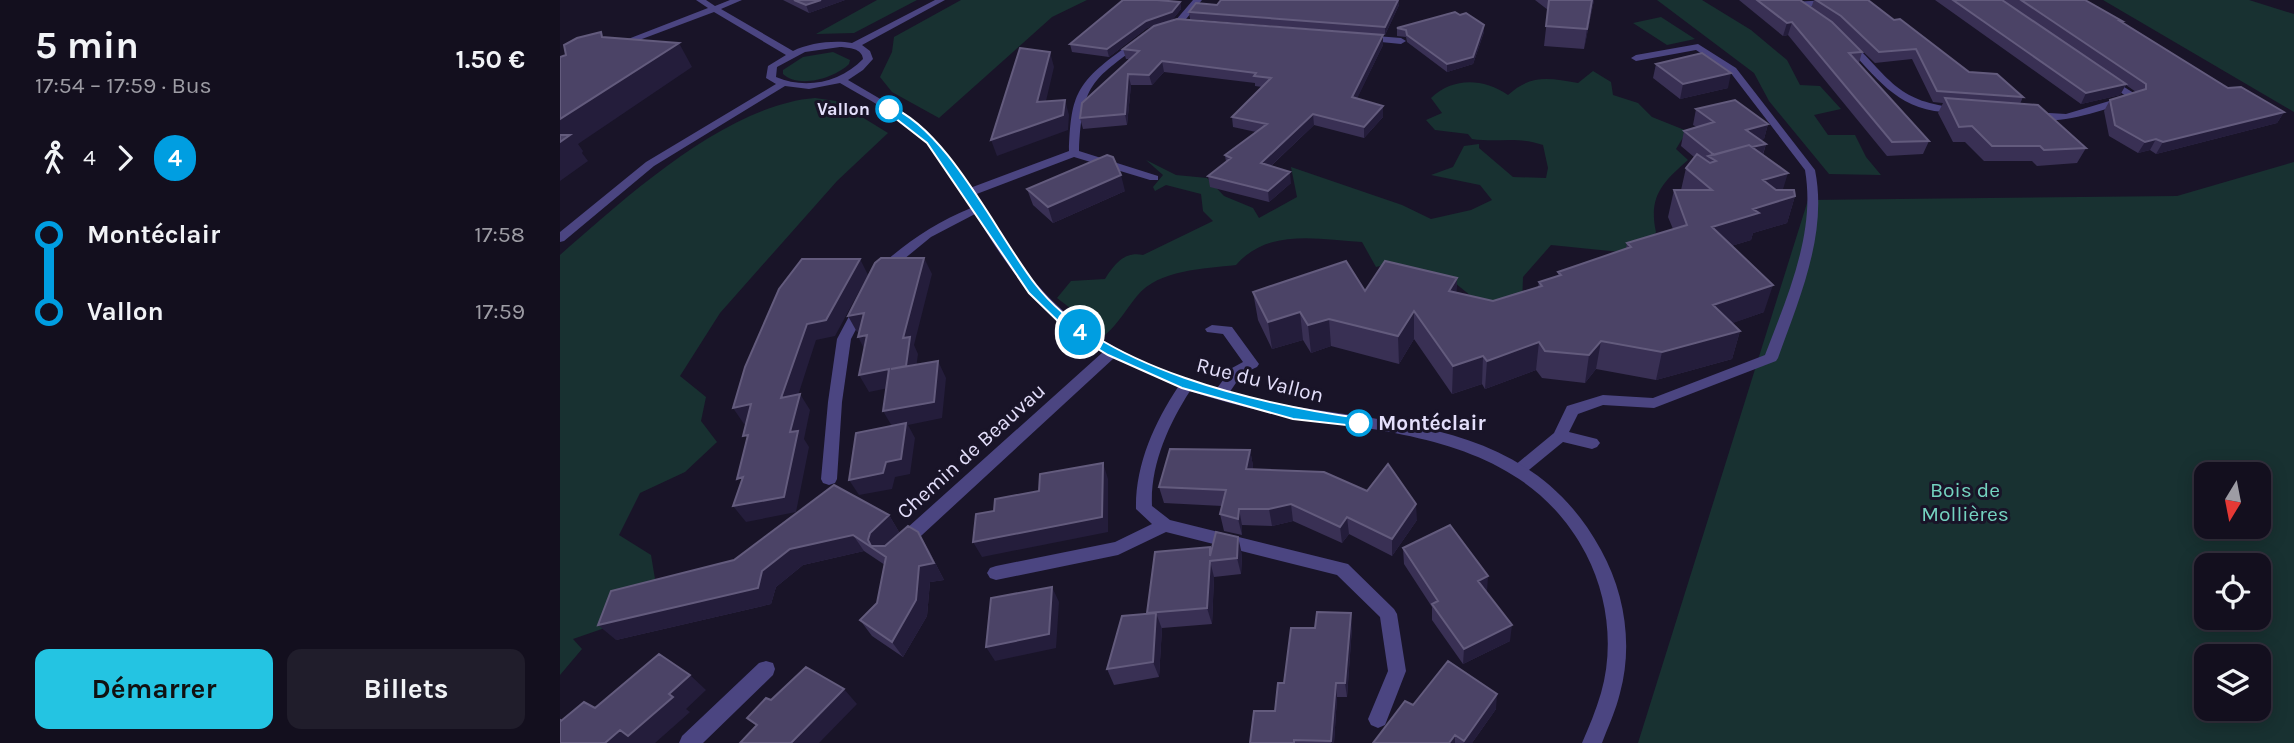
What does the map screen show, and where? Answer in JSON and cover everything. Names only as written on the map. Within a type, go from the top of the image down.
[{"type":"street","points":[[700,0],[791,54]]},
{"type":"street","points":[[608,49],[738,0]]},
{"type":"street","points":[[853,46],[941,0]]},
{"type":"street","points":[[1178,23],[1198,0]]},
{"type":"street","points":[[1790,3],[1861,0]]},
{"type":"street","points":[[1790,3],[1814,17]]},
{"type":"street","points":[[1074,153],[1076,118],[1083,92],[1114,60],[1152,32],[1178,23],[1191,24]]},
{"type":"street","points":[[1348,36],[1401,41]]},
{"type":"street","points":[[1844,39],[1903,100],[1932,110],[1970,112]]},
{"type":"street","points":[[560,238],[650,164],[782,84],[811,85],[840,79],[855,72],[868,59],[867,53],[853,46],[820,46],[791,54],[773,66],[770,73],[782,84]]},
{"type":"street","points":[[1519,470],[1560,436],[1572,410],[1603,400],[1654,403],[1771,358],[1813,222],[1815,185],[1810,170],[1733,70],[1698,47],[1636,58]]},
{"type":"street","points":[[2025,115],[2066,117],[2134,97],[2098,73]]},
{"type":"street","name":"Rue du Vallon","points":[[840,79],[931,141],[1033,290],[1072,327],[1113,351],[1187,384],[1220,395],[1293,414],[1423,433],[1474,449],[1519,470],[1559,503],[1591,545],[1611,596],[1616,644],[1613,684],[1592,743]]},
{"type":"street","points":[[968,192],[1074,153],[1154,178]]},
{"type":"street","points":[[876,276],[915,240],[956,217],[978,209]]},
{"type":"street","points":[[829,479],[835,402],[844,339],[865,297]]},
{"type":"street","points":[[1212,329],[1227,330],[1252,364],[1237,372],[1220,395]]},
{"type":"street","name":"Chemin de Beauvau","points":[[889,555],[1113,351]]},
{"type":"street","points":[[1187,384],[1173,404],[1141,489],[1144,509],[1165,525],[1342,569],[1388,614],[1397,671],[1378,719]]},
{"type":"street","points":[[1560,436],[1592,443]]},
{"type":"street","points":[[996,573],[1118,548],[1165,525]]},
{"type":"street","points":[[689,743],[766,669]]},
{"type":"green space","points":[[877,0],[917,0],[854,33],[816,34]]},
{"type":"green space","points":[[961,0],[1087,0],[1052,17],[939,118],[892,92],[880,77],[892,52],[894,37]]},
{"type":"green space","points":[[1657,0],[1702,0],[1751,30],[1787,60],[1800,85],[1820,86],[1841,109],[1814,115],[1828,135],[1855,135],[1866,157],[1881,175],[1829,174],[1769,101],[1754,73]]},
{"type":"green space","points":[[2103,0],[2249,0],[2294,14],[2294,112]]},
{"type":"green space","points":[[1661,17],[1695,39],[1667,45],[1633,23]]},
{"type":"green space","points":[[833,52],[850,60],[849,64],[835,74],[817,80],[798,81],[783,74],[783,70],[803,57]]},
{"type":"green space","points":[[1593,71],[1611,82],[1613,95],[1638,103],[1652,117],[1687,131],[1676,149],[1688,160],[1671,175],[1660,191],[1654,209],[1656,232],[1640,254],[1551,245],[1523,277],[1522,305],[1476,300],[1455,283],[1388,264],[1376,267],[1362,242],[1311,238],[1294,238],[1263,245],[1236,265],[1196,269],[1157,280],[1137,296],[1105,335],[1057,298],[1071,281],[1105,279],[1125,257],[1143,255],[1213,221],[1203,211],[1201,194],[1166,185],[1155,191],[1153,187],[1163,175],[1146,160],[1176,175],[1207,178],[1224,196],[1253,208],[1259,218],[1297,197],[1291,167],[1402,205],[1431,219],[1471,210],[1492,200],[1480,185],[1431,175],[1453,167],[1464,146],[1479,144],[1479,148],[1513,177],[1546,178],[1548,168],[1543,145],[1524,141],[1472,139],[1468,134],[1435,130],[1426,120],[1442,113],[1431,98],[1458,83],[1489,85],[1508,95],[1516,88],[1541,79],[1578,83]]},
{"type":"green space","points":[[815,98],[836,101],[888,133],[837,181],[720,313],[680,376],[706,397],[701,421],[717,442],[685,472],[640,493],[619,535],[651,555],[655,579],[622,622],[573,639],[582,649],[560,675],[560,255],[646,182],[712,136],[747,117],[781,104]]},
{"type":"green space","name":"Bois de Mollières","points":[[2294,162],[2294,743],[1638,743],[1808,200],[2177,196]]},
{"type":"building","points":[[794,0],[821,0],[806,5]]},
{"type":"building","points":[[1123,0],[1180,2],[1172,12],[1146,21],[1107,49],[1070,44]]},
{"type":"building","points":[[1221,0],[1398,0],[1385,27],[1189,12],[1196,3],[1217,5]]},
{"type":"building","points":[[1549,0],[1592,0],[1587,29],[1546,26]]},
{"type":"building","points":[[1757,0],[1800,0],[1832,22],[1862,52],[1849,53],[1929,141],[1892,142],[1792,22],[1787,23]]},
{"type":"building","points":[[1816,0],[1868,0],[1894,20],[1900,19],[1969,72],[1997,74],[2023,97],[1937,91],[1916,49],[1879,52],[1841,16]]},
{"type":"building","points":[[1953,0],[2002,0],[2126,84],[2086,93]]},
{"type":"building","points":[[2021,0],[2085,0],[2228,88],[2241,87],[2284,112],[2163,142],[2156,139],[2145,142],[2115,125],[2110,100],[2146,89],[2146,84]]},
{"type":"building","points":[[1455,12],[1460,15],[1466,13],[1484,25],[1473,57],[1447,64],[1407,35],[1406,30],[1397,28]]},
{"type":"building","points":[[1177,19],[1383,35],[1352,97],[1383,106],[1364,127],[1313,114],[1261,163],[1290,172],[1268,191],[1208,176],[1231,158],[1225,155],[1267,124],[1232,117],[1271,78],[1254,76],[1256,73],[1162,61],[1149,75],[1128,74],[1125,114],[1080,118],[1082,103],[1139,51],[1123,49],[1154,26]]},
{"type":"building","points":[[601,32],[602,37],[679,43],[560,119],[560,57],[566,55],[564,45],[577,38]]},
{"type":"building","points":[[1020,48],[1050,52],[1037,102],[1065,100],[1063,115],[991,140]]},
{"type":"building","points":[[1702,53],[1731,73],[1683,84],[1656,64]]},
{"type":"building","points":[[1945,98],[2038,105],[2086,148],[2044,150],[2040,146],[1992,146],[1972,126],[1959,127]]},
{"type":"building","points":[[1735,100],[1768,124],[1746,130],[1766,144],[1752,147],[1749,145],[1714,155],[1684,131],[1714,122],[1696,109]]},
{"type":"building","points":[[560,135],[570,135],[560,142]]},
{"type":"building","points":[[1749,145],[1788,173],[1763,180],[1776,190],[1794,190],[1795,196],[1753,209],[1759,213],[1712,227],[1773,285],[1713,305],[1740,331],[1662,352],[1601,341],[1589,355],[1545,351],[1539,342],[1487,361],[1483,356],[1453,366],[1414,311],[1398,336],[1329,319],[1308,325],[1300,312],[1268,322],[1253,292],[1346,261],[1365,291],[1385,261],[1457,278],[1449,291],[1493,301],[1542,286],[1539,282],[1561,275],[1558,272],[1631,247],[1627,243],[1687,225],[1674,190],[1712,190],[1686,168],[1697,154],[1710,163],[1716,161],[1708,156]]},
{"type":"building","points":[[1107,155],[1113,157],[1121,175],[1048,207],[1027,189]]},
{"type":"building","points":[[881,258],[924,258],[903,338],[910,337],[906,366],[891,369],[938,361],[934,402],[883,411],[889,369],[859,375],[867,335],[858,337],[864,313],[848,316],[875,263]]},
{"type":"building","points":[[802,259],[860,259],[826,320],[807,324],[781,398],[800,394],[790,432],[798,431],[784,497],[733,506],[743,477],[737,479],[748,435],[743,436],[751,404],[733,408],[745,367],[779,289]]},
{"type":"building","points":[[906,423],[901,459],[886,462],[883,473],[849,480],[856,433]]},
{"type":"building","points":[[1170,449],[1250,450],[1246,469],[1324,472],[1367,491],[1388,464],[1416,504],[1392,539],[1347,517],[1340,527],[1291,504],[1269,509],[1239,509],[1238,519],[1220,514],[1226,490],[1159,487]]},
{"type":"building","points":[[1103,463],[1102,517],[973,542],[976,514],[994,511],[995,499],[1039,491],[1040,474]]},
{"type":"building","points":[[834,485],[889,515],[870,533],[868,540],[871,546],[885,546],[908,526],[918,532],[934,563],[919,566],[916,600],[892,642],[860,620],[877,603],[886,557],[853,535],[790,549],[762,571],[758,588],[598,625],[611,591],[734,560]]},
{"type":"building","points":[[1450,525],[1488,576],[1478,581],[1512,625],[1464,649],[1432,604],[1438,601],[1403,548]]},
{"type":"building","points":[[1216,532],[1238,537],[1237,558],[1210,561],[1207,608],[1147,613],[1155,552],[1210,547],[1210,556]]},
{"type":"building","points":[[1052,587],[1049,634],[986,647],[991,598]]},
{"type":"building","points":[[1317,612],[1351,613],[1345,683],[1336,683],[1331,741],[1250,743],[1254,711],[1275,711],[1278,683],[1284,683],[1291,628],[1315,628]]},
{"type":"building","points":[[1156,613],[1153,662],[1107,669],[1122,616]]},
{"type":"building","points":[[659,654],[690,675],[669,694],[673,697],[628,736],[620,730],[605,743],[560,743],[560,720],[584,702],[595,708]]},
{"type":"building","points":[[1448,661],[1497,694],[1464,741],[1455,735],[1449,743],[1373,743],[1405,701],[1413,705]]},
{"type":"building","points":[[806,667],[844,689],[791,743],[740,743],[757,725],[747,718],[766,698],[771,700]]},
{"type":"bus line","name":"4","points":[[889,109],[931,141],[1033,290],[1072,327],[1113,351],[1187,384],[1293,414],[1359,423]]},
{"type":"place","name":"Vallon","points":[[889,109]]},
{"type":"place","name":"Montéclair","points":[[1359,423]]}]
